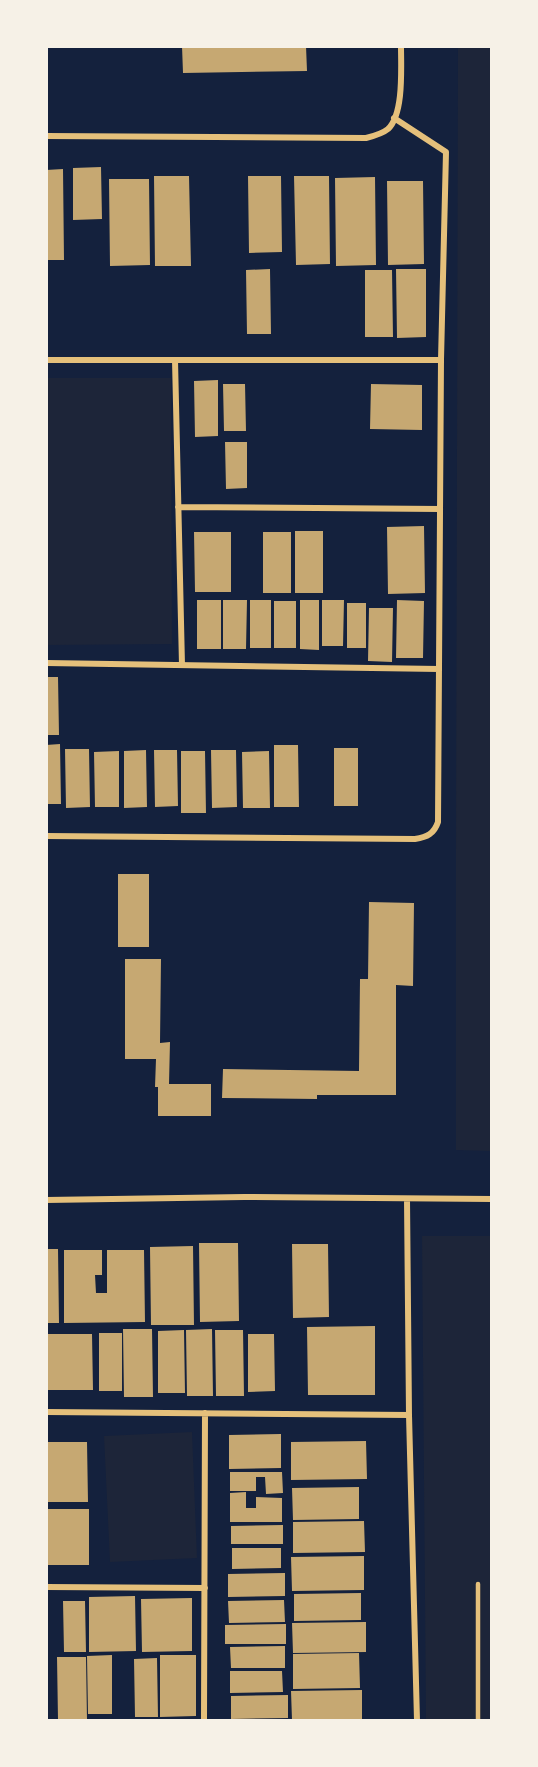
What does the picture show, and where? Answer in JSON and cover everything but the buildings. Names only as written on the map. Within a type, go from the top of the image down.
[{"type":"street","points":[[46,136],[366,138],[378,135],[389,128],[396,114],[401,81],[401,46]]},
{"type":"street","points":[[46,836],[415,839],[430,835],[435,830],[438,822],[441,360],[446,152],[394,118]]},
{"type":"street","points":[[46,360],[441,360]]},
{"type":"street","points":[[175,360],[182,665]]},
{"type":"street","points":[[178,507],[440,509]]},
{"type":"street","points":[[46,663],[439,669]]},
{"type":"street","points":[[46,1200],[244,1197],[492,1199]]},
{"type":"street","points":[[407,1199],[409,1415],[417,1720]]},
{"type":"street","points":[[46,1412],[409,1415]]},
{"type":"street","points":[[204,1720],[206,1413]]},
{"type":"street","points":[[46,1587],[205,1588]]},
{"type":"lane","points":[[478,1584],[478,1720]]},
{"type":"shaded area","points":[[491,46],[492,1151],[456,1150],[458,47]]},
{"type":"shaded area","points":[[47,378],[171,378],[172,644],[47,645]]},
{"type":"shaded area","points":[[422,1236],[491,1236],[491,1720],[426,1720]]},
{"type":"shaded area","points":[[192,1432],[197,1558],[110,1562],[104,1436]]}]
